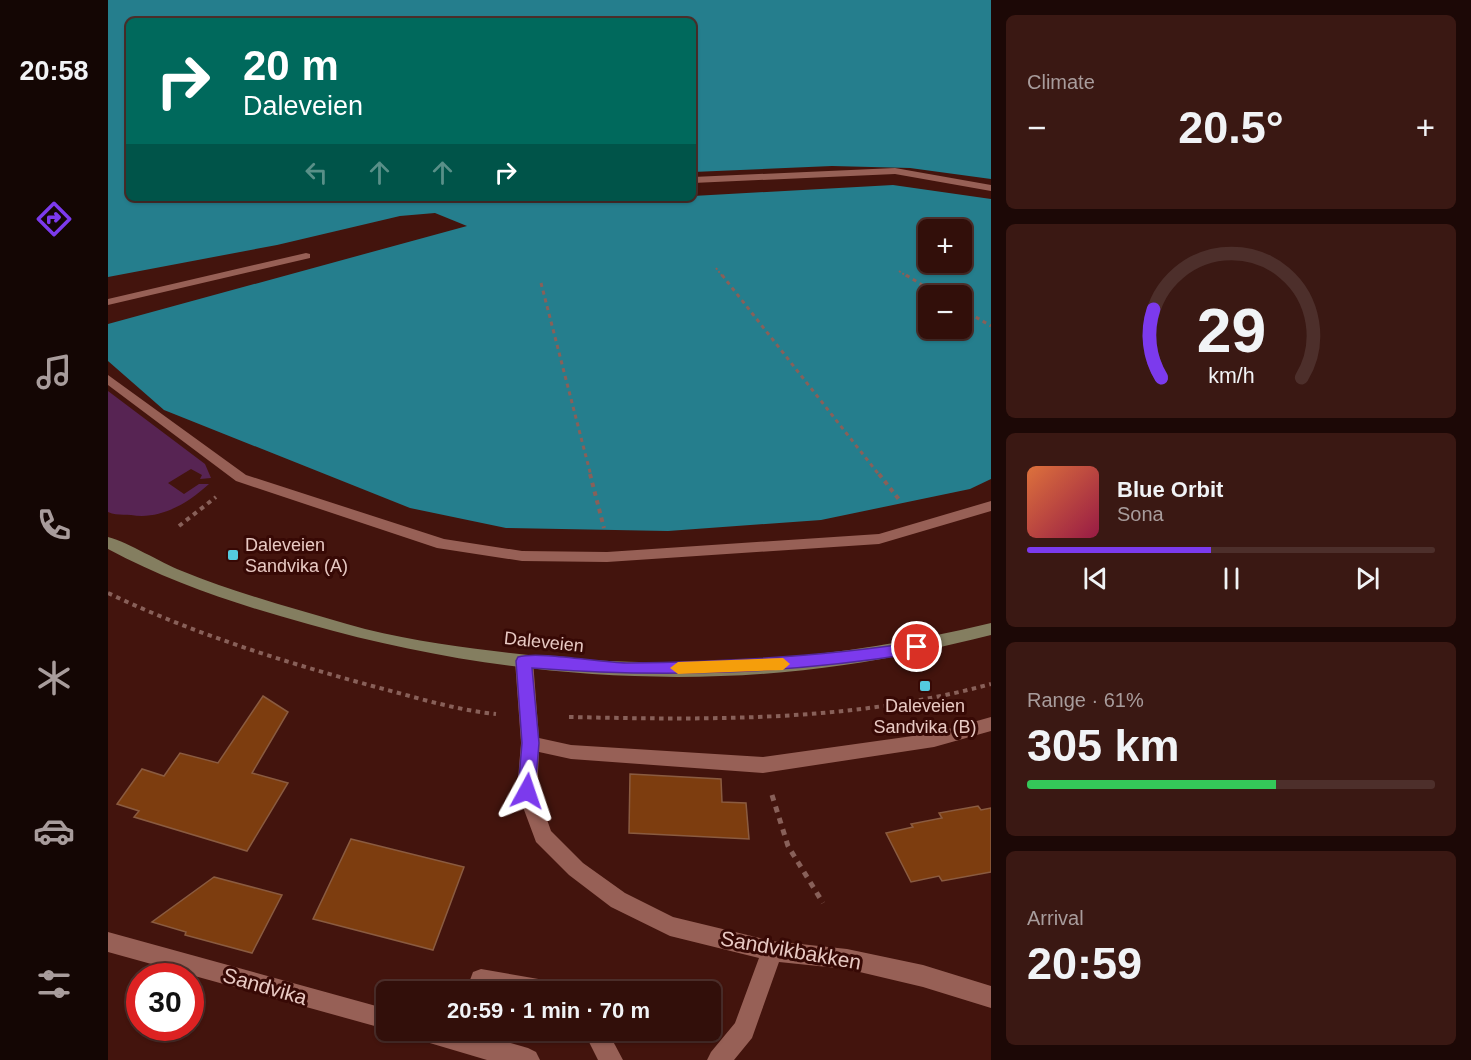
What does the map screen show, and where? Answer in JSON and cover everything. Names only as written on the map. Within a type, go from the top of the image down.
[{"type":"main road","name":"Daleveien","points":[[108,542],[138,559],[252,602],[378,638],[524,661],[621,669],[734,667],[838,660],[937,644],[991,629]]},
{"type":"street","points":[[696,180],[895,171],[991,188]]},
{"type":"street","points":[[108,302],[306,256]]},
{"type":"street","points":[[108,379],[240,478],[442,544],[522,556],[607,557],[879,539],[991,506]]},
{"type":"street","name":"Sandvikbakken","points":[[524,661],[530,743],[527,791],[543,836],[576,869],[618,900],[670,926],[772,951],[847,959],[923,976],[991,997]]},
{"type":"street","points":[[530,743],[572,752],[763,765],[933,740],[991,724]]},
{"type":"street","name":"Sandvika","points":[[108,942],[376,1017]]},
{"type":"street","points":[[719,1060],[744,1030],[772,951]]},
{"type":"street","points":[[481,980],[487,981]]},
{"type":"street","points":[[462,1041],[528,1060]]},
{"type":"street","points":[[600,1041],[611,1060]]},
{"type":"path","points":[[716,268],[907,510]]},
{"type":"path","points":[[899,271],[922,285]]},
{"type":"path","points":[[541,283],[606,537]]},
{"type":"path","points":[[972,315],[991,326]]},
{"type":"path","points":[[179,526],[240,478]]},
{"type":"path","points":[[763,765],[788,846],[823,903]]},
{"type":"shaded area","points":[[108,391],[205,464],[211,478],[200,479],[202,475],[191,469],[168,483],[184,494],[199,484],[209,484],[192,498],[173,509],[153,515],[108,512]]},
{"type":"water","points":[[108,0],[991,0],[991,179],[910,168],[832,166],[696,172],[696,18],[126,18],[126,201],[696,201],[696,196],[893,185],[991,199],[991,479],[970,489],[821,520],[668,531],[506,528],[410,508],[164,410],[108,361],[108,324],[467,226],[435,213],[400,216],[277,245],[108,277]]},
{"type":"building","points":[[263,696],[288,712],[252,773],[288,783],[247,851],[134,817],[139,811],[117,804],[142,769],[164,776],[180,753],[218,763]]},
{"type":"building","points":[[630,774],[721,779],[722,802],[746,803],[749,839],[629,833]]},
{"type":"building","points":[[978,806],[981,810],[991,808],[991,872],[942,881],[939,876],[911,882],[886,833],[913,827],[911,824],[942,818],[939,813]]},
{"type":"building","points":[[351,839],[464,867],[433,950],[313,919]]},
{"type":"building","points":[[214,877],[282,895],[252,953],[185,935],[186,932],[152,922]]},
{"type":"slow traffic","points":[[678,668],[783,664]]},
{"type":"place","name":"Daleveien Sandvika (A)","points":[[233,555]]},
{"type":"place","name":"Daleveien Sandvika (B)","points":[[925,686]]},
{"type":"route","points":[[527,791],[530,743],[524,661],[621,669],[723,668],[838,660],[917,647]]}]
